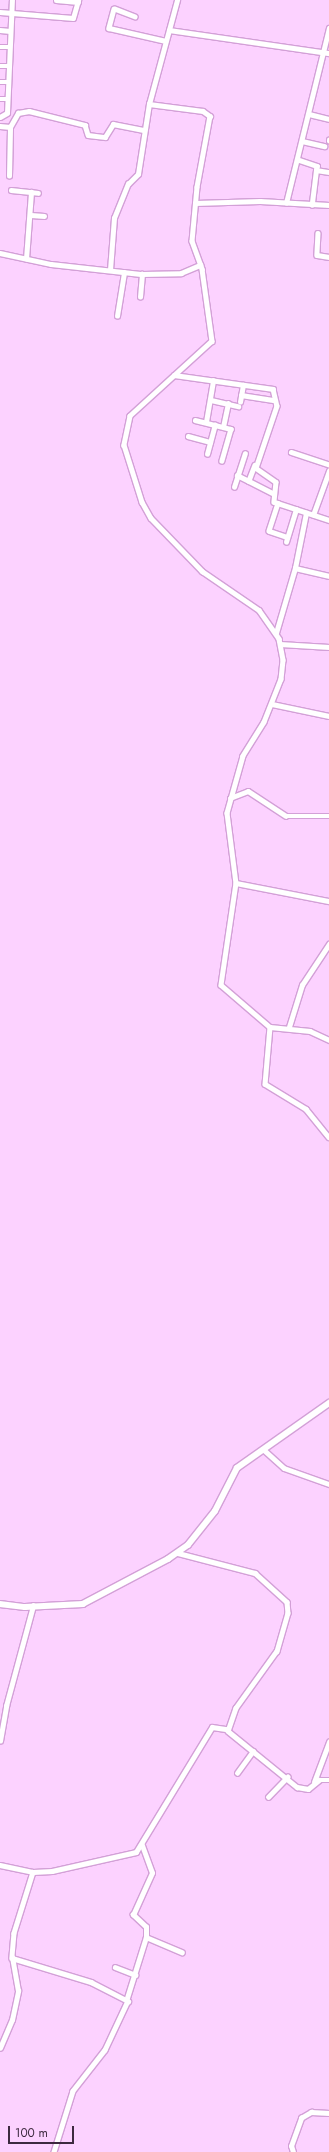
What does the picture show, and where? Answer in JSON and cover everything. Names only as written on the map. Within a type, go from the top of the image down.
[{"type":"street","points":[[0,117],[6,115],[12,0]]},
{"type":"street","points":[[0,12],[73,18],[78,1],[56,0]]},
{"type":"street","points":[[110,270],[114,218],[128,184],[136,180],[149,104],[177,0]]},
{"type":"street","points":[[135,17],[114,9],[109,28],[166,41]]},
{"type":"street","points":[[286,202],[327,53],[329,28]]},
{"type":"street","points":[[0,30],[10,30]]},
{"type":"street","points":[[169,30],[327,53]]},
{"type":"street","points":[[0,47],[9,48]]},
{"type":"street","points":[[0,66],[8,66]]},
{"type":"street","points":[[0,82],[8,82]]},
{"type":"street","points":[[0,99],[7,99]]},
{"type":"street","points":[[149,104],[203,111],[210,116],[195,204],[192,241],[200,265],[212,342],[130,416],[125,427],[124,445],[142,502],[160,528],[202,571],[252,604],[276,633],[280,644],[283,669],[272,704],[243,756],[230,798],[226,819],[235,860],[236,883],[221,985],[270,1027],[289,1027],[314,1032],[329,1040]]},
{"type":"street","points":[[9,176],[10,127],[18,114],[29,111],[85,125],[88,135],[105,137],[113,124],[144,130]]},
{"type":"street","points":[[309,114],[329,119]]},
{"type":"street","points":[[0,126],[10,127]]},
{"type":"street","points":[[302,141],[324,146]]},
{"type":"street","points":[[299,160],[316,166],[312,205]]},
{"type":"street","points":[[316,170],[329,172]]},
{"type":"street","points":[[11,190],[38,193]]},
{"type":"street","points":[[26,259],[31,215],[31,192]]},
{"type":"street","points":[[195,204],[286,202],[329,206]]},
{"type":"street","points":[[31,215],[44,216]]},
{"type":"street","points":[[318,233],[317,255],[329,257]]},
{"type":"street","points":[[0,253],[26,259],[124,273],[175,274],[200,265]]},
{"type":"street","points":[[117,316],[124,273]]},
{"type":"street","points":[[140,298],[142,274]]},
{"type":"street","points":[[174,375],[271,388],[277,395],[272,426],[249,481]]},
{"type":"street","points":[[206,422],[214,381]]},
{"type":"street","points":[[211,400],[228,404],[239,404],[243,384]]},
{"type":"street","points":[[241,395],[273,400]]},
{"type":"street","points":[[223,427],[228,404]]},
{"type":"street","points":[[195,420],[231,429],[222,461]]},
{"type":"street","points":[[207,454],[215,425]]},
{"type":"street","points":[[188,436],[210,442]]},
{"type":"street","points":[[291,452],[329,464]]},
{"type":"street","points":[[234,487],[245,454]]},
{"type":"street","points":[[255,465],[276,482],[272,500],[329,520]]},
{"type":"street","points":[[313,515],[329,471]]},
{"type":"street","points":[[237,475],[273,493]]},
{"type":"street","points":[[278,503],[269,531],[287,540],[296,509]]},
{"type":"street","points":[[276,633],[295,568],[306,513]]},
{"type":"street","points":[[295,568],[329,576]]},
{"type":"street","points":[[280,644],[329,647]]},
{"type":"street","points":[[272,704],[329,716]]},
{"type":"street","points":[[230,798],[248,791],[286,816],[329,816]]},
{"type":"street","points":[[236,883],[329,901]]},
{"type":"street","points":[[289,1027],[302,985],[329,944]]},
{"type":"street","points":[[270,1027],[265,1084],[304,1108],[329,1137]]},
{"type":"street","points":[[0,1604],[33,1606],[83,1604],[178,1553],[215,1511],[236,1470],[263,1449],[329,1403]]},
{"type":"street","points":[[263,1449],[284,1468],[329,1484]]},
{"type":"street","points":[[178,1553],[255,1573],[288,1605],[277,1652],[236,1708],[227,1729]]},
{"type":"street","points":[[0,1741],[6,1706],[33,1606]]},
{"type":"street","points":[[0,1865],[33,1872],[67,1869],[132,1854],[142,1845],[212,1727],[227,1729],[233,1737],[301,1788],[308,1789],[314,1784],[329,1780]]},
{"type":"street","points":[[314,1784],[329,1742]]},
{"type":"street","points":[[237,1773],[253,1751]]},
{"type":"street","points":[[268,1797],[287,1777]]},
{"type":"street","points":[[54,2152],[72,2094],[105,2050],[124,2016],[127,1998],[136,1975],[146,1937],[146,1925],[133,1915],[152,1873],[142,1845]]},
{"type":"street","points":[[0,2048],[12,2020],[18,1991],[12,1958],[14,1933],[33,1872]]},
{"type":"street","points":[[146,1937],[182,1952]]},
{"type":"street","points":[[12,1958],[127,1998]]},
{"type":"street","points":[[115,1967],[136,1975]]},
{"type":"street","points":[[293,2152],[292,2140],[301,2118],[311,2112],[329,2113]]}]
